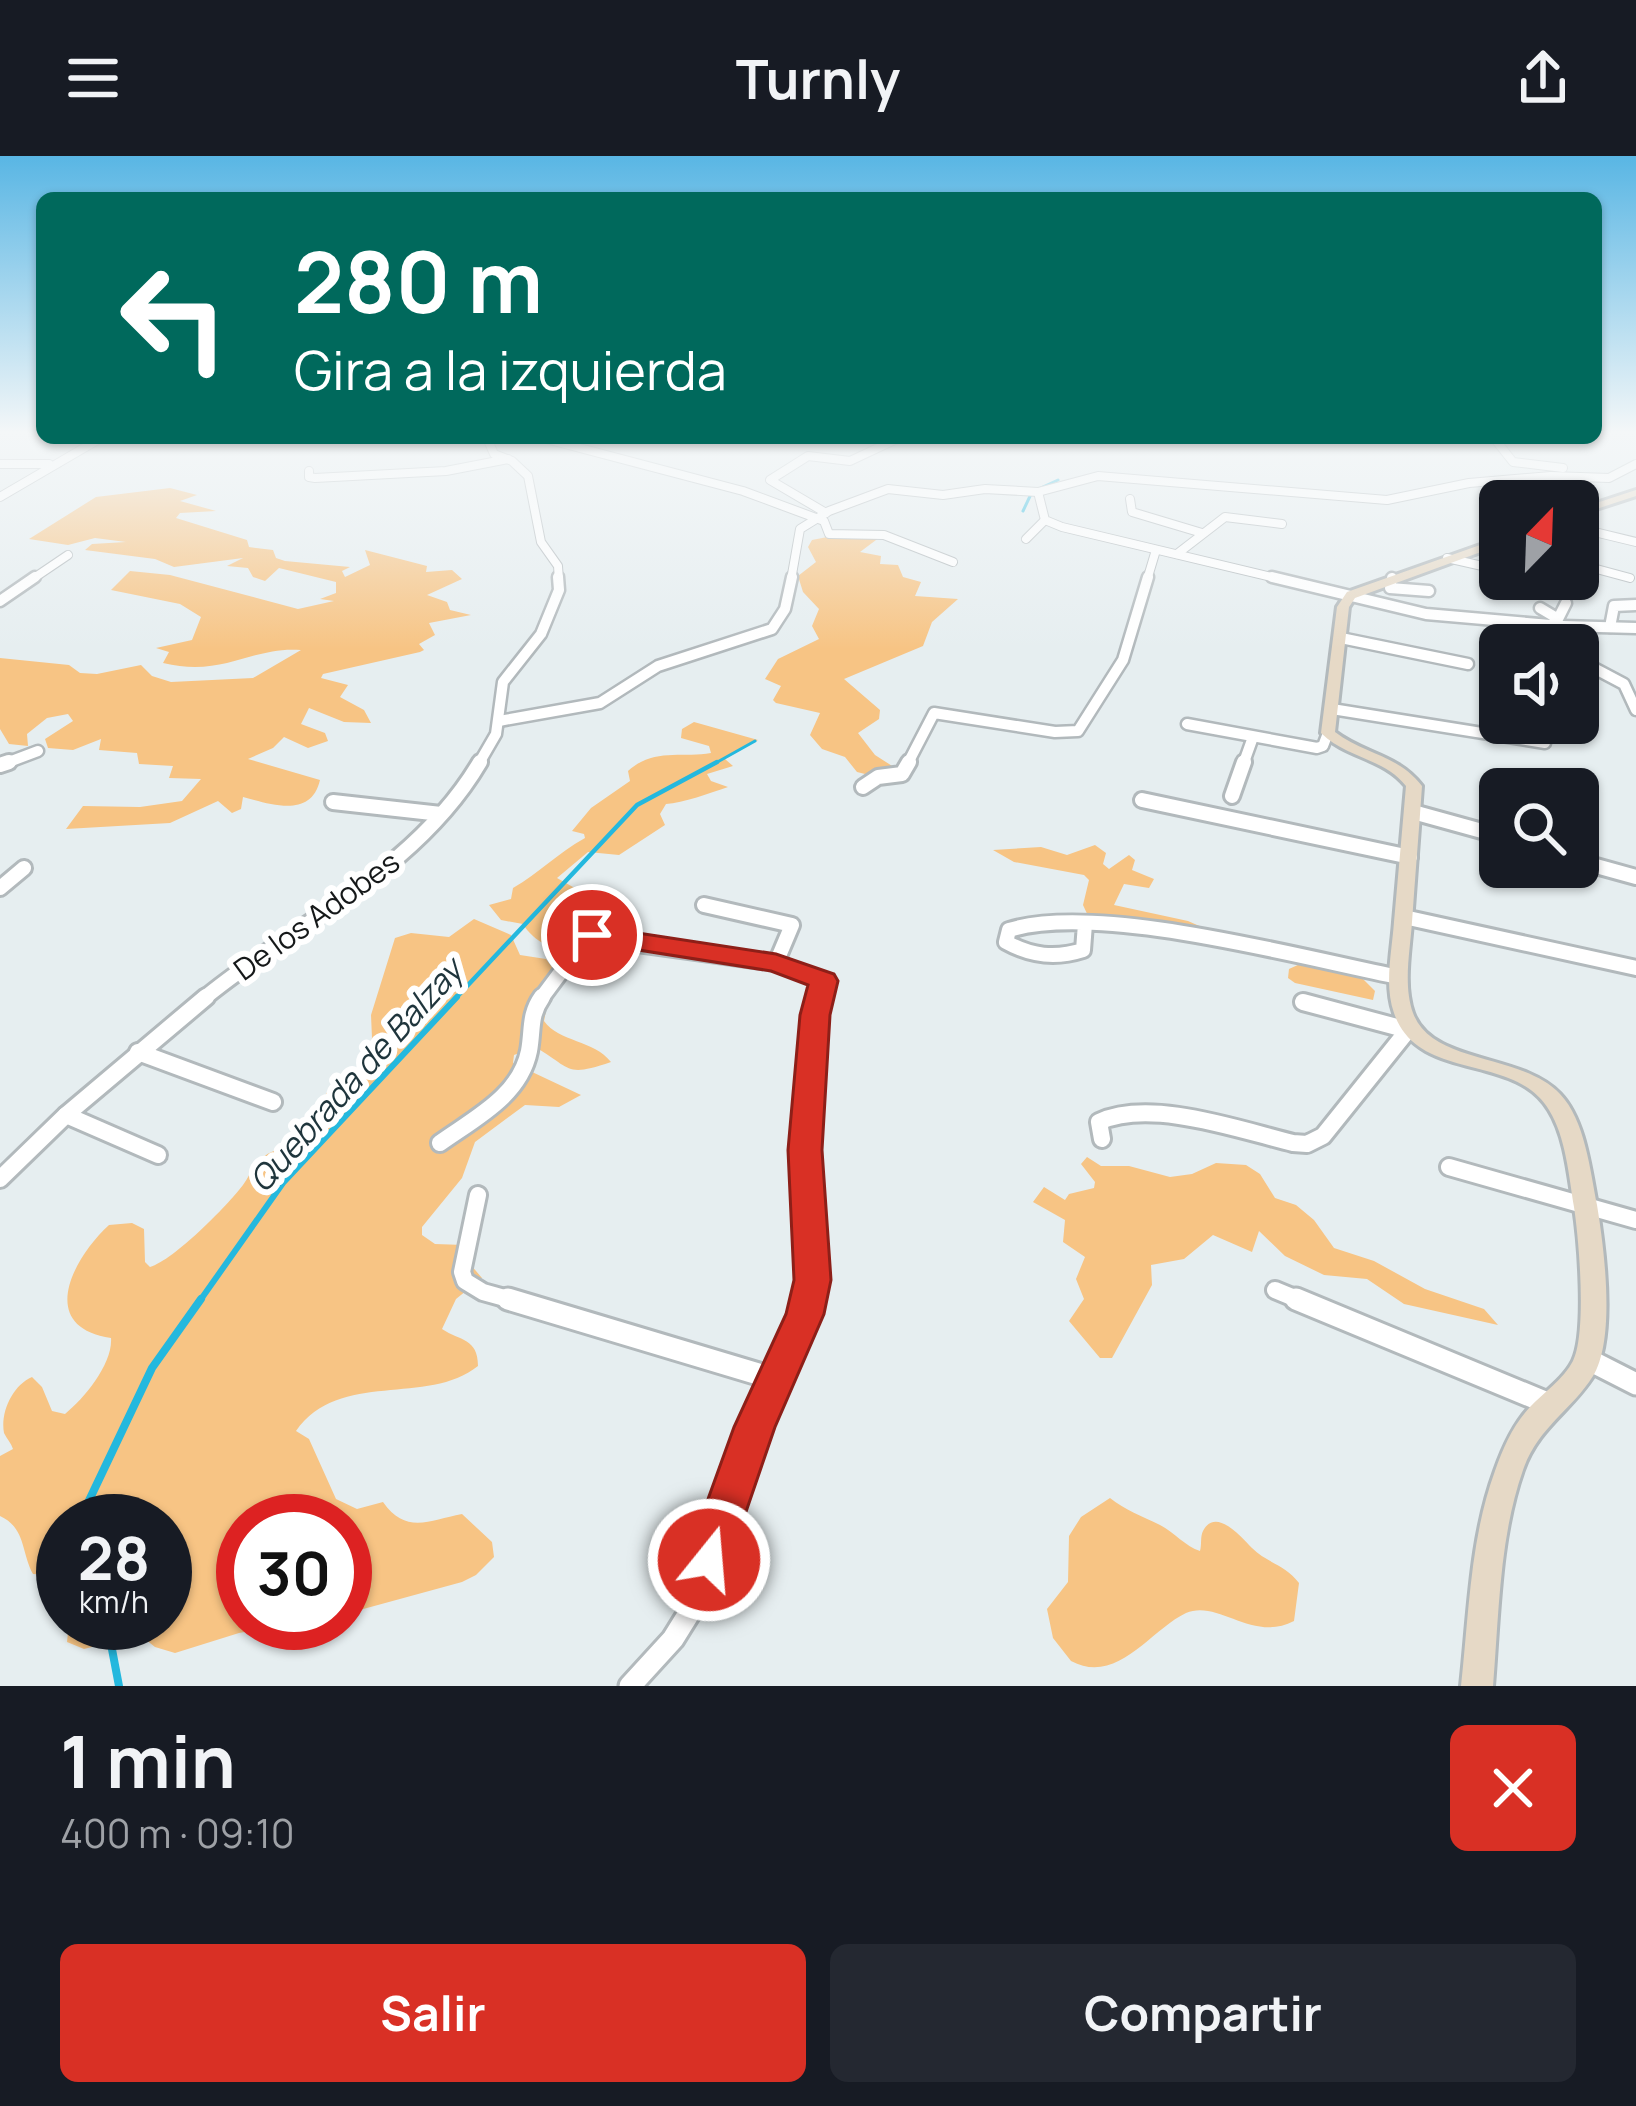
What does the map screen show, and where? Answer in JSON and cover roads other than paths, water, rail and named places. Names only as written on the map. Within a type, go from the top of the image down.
[{"type":"street","name":"De los Adobes","points":[[0,1179],[138,1052],[254,957],[378,878],[441,814],[475,770],[499,721],[503,682],[541,634],[559,590],[558,566],[541,542],[534,505]]},
{"type":"street","points":[[788,505],[821,516]]},
{"type":"street","points":[[806,505],[821,516],[829,534],[884,536],[953,562]]},
{"type":"street","points":[[499,721],[600,704],[658,666],[772,628],[782,619],[796,572],[797,535],[821,516],[848,505]]},
{"type":"street","points":[[1039,505],[1046,520],[1351,595],[1461,620],[1558,624]]},
{"type":"street","points":[[1128,505],[1132,512],[1202,533]]},
{"type":"street","points":[[1177,554],[1225,517],[1282,524]]},
{"type":"street","points":[[1026,539],[1046,520]]},
{"type":"street","points":[[1599,533],[1636,542]]},
{"type":"street","points":[[863,787],[878,777],[902,774],[934,712],[1055,732],[1078,731],[1123,660],[1156,550]]},
{"type":"street","points":[[1187,724],[1323,746],[1343,607],[1351,595],[1479,550]]},
{"type":"street","points":[[0,601],[68,555]]},
{"type":"street","points":[[1447,558],[1479,565]]},
{"type":"street","points":[[1599,570],[1630,578]]},
{"type":"street","points":[[1392,578],[1390,587],[1429,591]]},
{"type":"street","points":[[1558,624],[1566,603]]},
{"type":"street","points":[[1610,627],[1614,606],[1636,605]]},
{"type":"street","points":[[1540,608],[1558,624]]},
{"type":"street","points":[[1599,626],[1636,628]]},
{"type":"street","points":[[1341,638],[1468,664]]},
{"type":"street","points":[[1599,670],[1624,683],[1636,710]]},
{"type":"street","points":[[1331,709],[1479,733]]},
{"type":"street","points":[[1328,733],[1348,749],[1406,771],[1414,786],[1398,1006],[1408,1030]]},
{"type":"street","points":[[1232,796],[1253,737]]},
{"type":"street","points":[[0,765],[38,751]]},
{"type":"street","points":[[1142,800],[1410,857]]},
{"type":"street","points":[[333,802],[441,814]]},
{"type":"street","points":[[1413,812],[1479,830]]},
{"type":"street","points":[[1599,867],[1636,877]]},
{"type":"street","points":[[0,888],[24,868]]},
{"type":"street","points":[[704,905],[792,925],[776,963]]},
{"type":"street","points":[[1404,917],[1636,968]]},
{"type":"street","points":[[1085,924],[1083,950],[1075,955],[1026,953],[1006,942],[1009,930],[1021,922],[1085,924],[1181,935],[1399,977]]},
{"type":"street","points":[[440,1144],[514,1089],[529,1053],[532,1011],[586,937],[776,963],[824,981],[815,1015],[805,1150],[813,1280],[805,1314],[721,1518],[696,1602],[674,1639],[630,1686]]},
{"type":"street","points":[[1303,1002],[1408,1030],[1439,1052],[1543,1088],[1561,1110],[1586,1207],[1593,1287],[1587,1358],[1585,1366],[1547,1403],[1520,1444],[1505,1488],[1477,1686]]},
{"type":"street","points":[[1102,1139],[1099,1122],[1119,1112],[1170,1116],[1307,1144],[1323,1136],[1408,1030]]},
{"type":"street","points":[[138,1052],[273,1102]]},
{"type":"street","points":[[65,1115],[158,1155]]},
{"type":"street","points":[[1449,1167],[1636,1220]]},
{"type":"street","points":[[478,1195],[462,1272],[465,1282],[483,1292],[650,1338],[775,1379]]},
{"type":"street","points":[[1275,1290],[1547,1403]]},
{"type":"street","points":[[1587,1358],[1636,1384]]},
{"type":"waterway","points":[[1023,511],[1026,505]]},
{"type":"waterway","name":"Quebrada de Balzay","points":[[712,765],[755,741]]},
{"type":"waterway","name":"Quebrada de Balzay","points":[[454,1000],[637,805],[717,762]]},
{"type":"waterway","name":"Quebrada de Balzay","points":[[199,1302],[283,1183],[457,997]]},
{"type":"waterway","name":"Quebrada de Balzay","points":[[92,1494],[152,1368],[201,1299]]},
{"type":"waterway","name":"Quebrada de Balzay","points":[[112,1650],[119,1686]]}]
